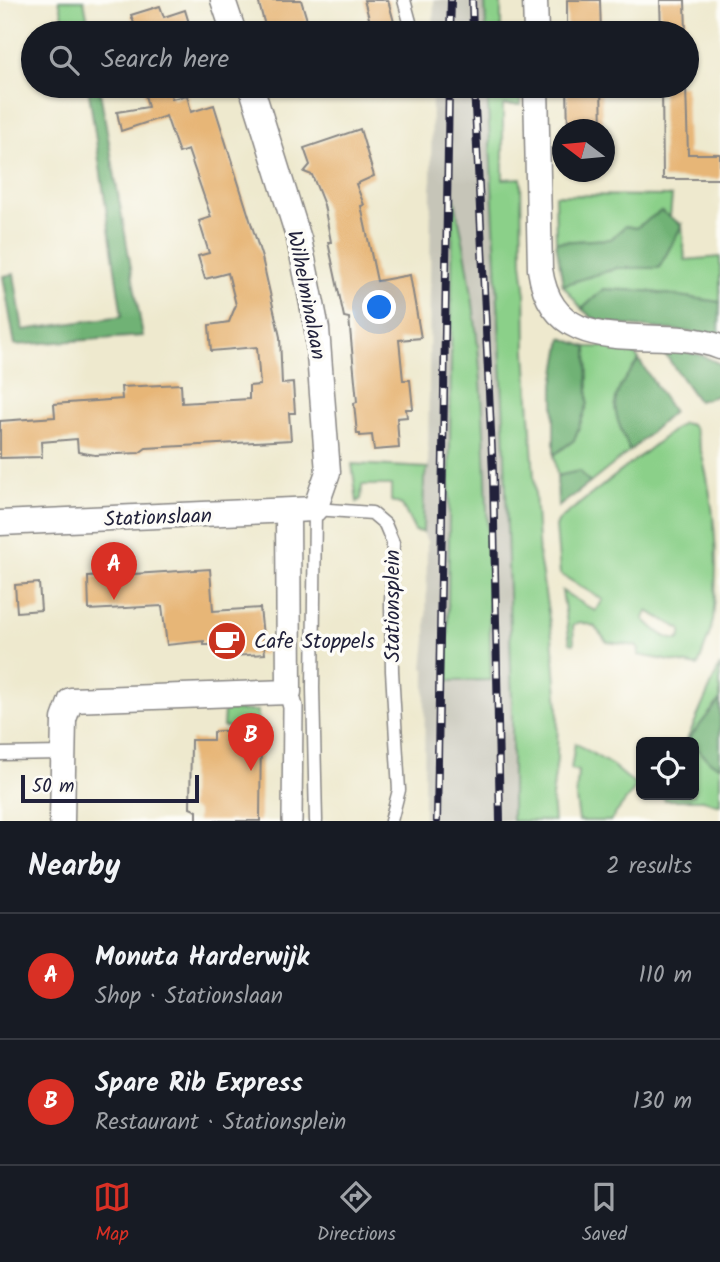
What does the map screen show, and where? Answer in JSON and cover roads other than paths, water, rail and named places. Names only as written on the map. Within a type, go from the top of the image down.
[{"type":"street","points":[[223,0],[230,21]]},
{"type":"street","points":[[535,0],[536,21]]},
{"type":"street","name":"Wilhelminalaan","points":[[258,98],[299,239],[317,329],[328,472],[315,509]]},
{"type":"street","points":[[537,98],[540,269],[543,289],[550,303],[577,328],[593,334],[678,338],[720,347]]},
{"type":"street","name":"Stationslaan","points":[[0,523],[315,509]]},
{"type":"street","points":[[288,511],[289,692],[293,707],[292,821]]},
{"type":"street","points":[[62,821],[64,719],[71,699],[289,692]]},
{"type":"lane","points":[[404,0],[410,21]]},
{"type":"lane","points":[[315,509],[313,688],[316,821]]},
{"type":"lane","name":"Stationsplein","points":[[315,509],[372,513],[385,524],[393,543],[392,671],[398,790],[391,821]]},
{"type":"lane","points":[[0,754],[64,753]]},
{"type":"railway","points":[[450,21],[451,0]]},
{"type":"railway","points":[[472,0],[473,21]]},
{"type":"railway","points":[[437,821],[449,98]]},
{"type":"railway","points":[[475,98],[493,473],[500,821]]},
{"type":"place","name":"Monuta Harderwijk","points":[[114,600]]},
{"type":"place","name":"Cafe Stoppels","points":[[227,641]]},
{"type":"place","name":"Spare Rib Express","points":[[251,771]]}]
